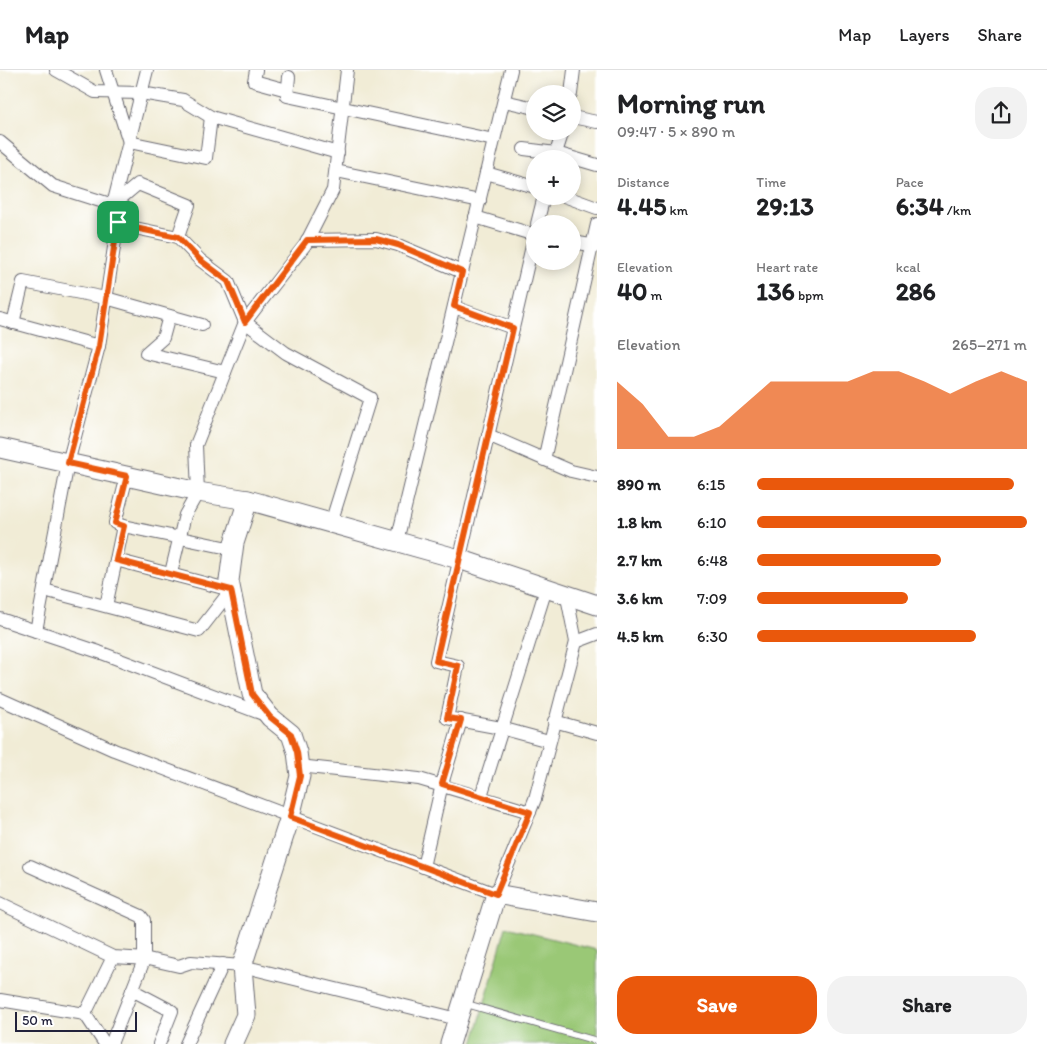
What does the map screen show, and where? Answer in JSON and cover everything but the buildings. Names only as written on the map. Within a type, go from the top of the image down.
[{"type":"street","points":[[56,70],[95,92],[141,93],[183,100],[211,117],[338,153]]},
{"type":"street","points":[[106,70],[129,142]]},
{"type":"street","points":[[36,631],[68,463],[99,346],[118,222],[113,205],[146,70]]},
{"type":"street","points":[[256,70],[254,81],[288,84],[286,96],[494,140]]},
{"type":"street","points":[[171,573],[185,515],[198,492],[196,445],[245,322],[307,240],[333,190],[347,70]]},
{"type":"street","points":[[397,541],[511,70]]},
{"type":"street","points":[[572,85],[574,70]]},
{"type":"street","points":[[504,101],[526,106]]},
{"type":"street","points":[[129,142],[206,158],[211,117]]},
{"type":"street","points":[[581,119],[597,122]]},
{"type":"street","points":[[0,142],[53,186],[113,205]]},
{"type":"street","points":[[524,149],[528,150]]},
{"type":"street","points":[[581,162],[597,165]]},
{"type":"street","points":[[336,170],[480,201]]},
{"type":"street","points":[[486,174],[526,185]]},
{"type":"street","points":[[113,205],[138,184],[189,205],[178,237]]},
{"type":"street","points":[[581,202],[597,208]]},
{"type":"street","points":[[475,217],[526,231]]},
{"type":"street","points":[[118,222],[135,228],[178,237],[200,260],[228,281],[245,322],[286,353],[370,398],[331,523]]},
{"type":"street","points":[[544,460],[595,246],[597,224]]},
{"type":"street","points":[[307,240],[376,239],[398,245],[462,272]]},
{"type":"street","points":[[581,244],[595,246]]},
{"type":"street","points":[[527,270],[436,661],[458,666],[447,718],[501,728],[549,741]]},
{"type":"street","points":[[13,323],[23,282],[106,298],[202,325]]},
{"type":"street","points":[[454,306],[513,328]]},
{"type":"street","points":[[169,316],[163,338],[146,353],[225,372]]},
{"type":"street","points":[[0,319],[99,346]]},
{"type":"street","points":[[488,435],[571,471],[597,477]]},
{"type":"street","points":[[0,448],[198,492],[248,500],[459,559],[597,605]]},
{"type":"street","points":[[127,476],[115,523],[178,540],[233,549]]},
{"type":"street","points":[[186,1044],[233,965],[290,817],[300,776],[291,734],[270,717],[252,694],[229,581],[233,549],[248,500]]},
{"type":"street","points":[[106,606],[124,526]]},
{"type":"street","points":[[116,560],[231,590]]},
{"type":"street","points":[[481,796],[546,589]]},
{"type":"street","points":[[44,590],[199,631],[231,590]]},
{"type":"street","points":[[450,1044],[496,894],[535,798],[576,642],[567,596]]},
{"type":"street","points":[[0,619],[270,717]]},
{"type":"street","points":[[576,642],[597,634]]},
{"type":"street","points":[[0,698],[114,750],[496,894],[597,912]]},
{"type":"street","points":[[423,867],[442,784],[461,720]]},
{"type":"street","points":[[554,721],[597,733]]},
{"type":"street","points":[[299,766],[419,779],[442,784],[530,812]]},
{"type":"street","points":[[30,866],[141,916],[146,924],[144,960],[111,1044]]},
{"type":"street","points":[[0,903],[113,957],[180,966],[192,962],[233,965],[460,1011]]},
{"type":"street","points":[[85,1014],[113,957]]},
{"type":"street","points":[[233,965],[246,1015],[233,1044]]},
{"type":"street","points":[[132,990],[172,1011],[159,1044]]},
{"type":"street","points":[[0,1000],[85,1014],[105,1044]]},
{"type":"lane","points":[[460,1011],[597,1041]]},
{"type":"green space","points":[[506,927],[597,950],[597,1044],[473,1044]]},
{"type":"route","points":[[118,222],[135,228],[178,237],[200,260],[228,281],[245,322],[307,240],[365,237],[398,245],[462,272],[454,306],[513,328],[436,661],[458,666],[447,718],[461,720],[442,784],[530,812],[496,894],[290,817],[300,776],[297,752],[291,734],[270,717],[252,694],[231,590],[116,560],[124,526],[115,523],[127,476],[68,463],[99,346],[118,222]]}]
